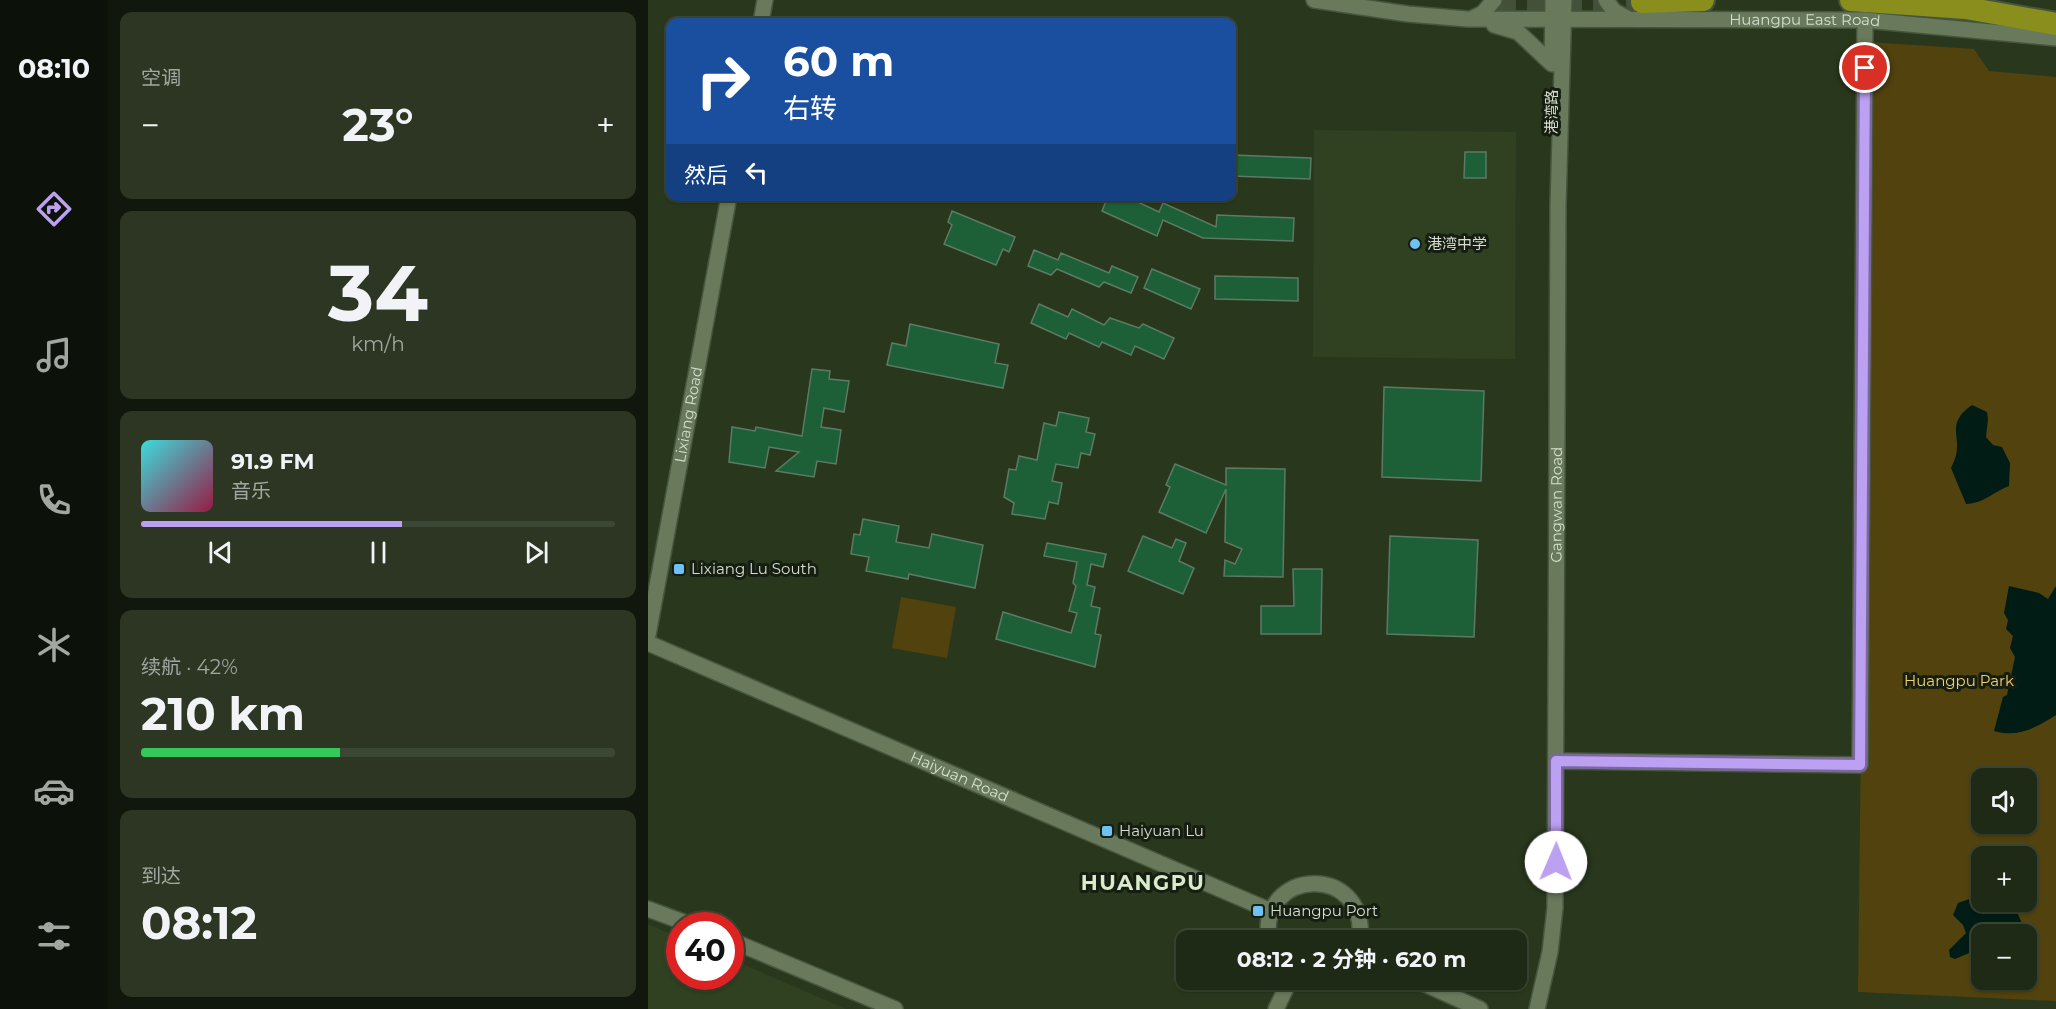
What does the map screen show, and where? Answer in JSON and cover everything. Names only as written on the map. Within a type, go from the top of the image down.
[{"type":"highway","points":[[1637,11],[1703,0]]},
{"type":"highway","points":[[1851,0],[1966,8],[2056,24]]},
{"type":"street","points":[[762,18],[765,0]]},
{"type":"street","points":[[1314,0],[1408,14],[1467,19],[1518,32],[1552,64]]},
{"type":"street","points":[[1467,19],[1483,13],[1494,0]]},
{"type":"street","name":"Gangwan Road","points":[[1537,1009],[1550,952],[1555,908],[1558,19],[1553,0]]},
{"type":"street","name":"Gangwan Road","points":[[1558,19],[1564,0]]},
{"type":"street","points":[[1606,0],[1614,11],[1637,11]]},
{"type":"street","name":"Huangpu East Road","points":[[1467,19],[1558,19],[1637,11],[1865,20],[2056,38]]},
{"type":"street","name":"港湾路","points":[[1558,19],[1552,64],[1552,172],[1558,205]]},
{"type":"street","points":[[1556,761],[1860,765],[1865,20]]},
{"type":"street","name":"Lixiang Road","points":[[648,635],[728,201]]},
{"type":"street","name":"Haiyuan Road","points":[[648,643],[1271,911]]},
{"type":"street","points":[[1268,930],[1271,911],[1281,897],[1293,888],[1307,883],[1323,883],[1349,898],[1358,911],[1361,930]]},
{"type":"street","points":[[648,909],[666,916]]},
{"type":"street","points":[[744,946],[895,1009]]},
{"type":"street","points":[[1276,1009],[1285,990]]},
{"type":"street","points":[[1438,990],[1480,1009]]},
{"type":"shaded area","name":"港湾中学","points":[[1314,130],[1516,132],[1515,359],[1313,357]]},
{"type":"shaded area","points":[[648,924],[666,932],[666,990],[744,990],[744,965],[846,1009],[648,1009]]},
{"type":"green space","name":"Huangpu Park","points":[[1869,42],[1974,49],[1989,71],[2056,77],[2056,1001],[1858,992]]},
{"type":"green space","points":[[901,597],[956,607],[947,658],[892,648]]},
{"type":"water","points":[[1972,405],[1987,412],[1986,437],[1993,445],[2002,447],[2010,463],[2009,486],[1983,500],[1966,504],[1951,468],[1956,458],[1958,420]]},
{"type":"water","points":[[2009,586],[2039,593],[2048,599],[2056,586],[2056,715],[2026,731],[2002,733],[1994,731],[2003,697],[2007,695],[2015,657],[2010,648],[2013,636],[2006,629],[2008,620],[2004,613]]},
{"type":"water","points":[[1971,898],[1971,912],[2017,912],[2022,924],[1971,924],[1971,952],[1955,959],[1950,957],[1949,950],[1966,933],[1963,925],[1953,915],[1958,903]]},
{"type":"building","points":[[1465,152],[1486,152],[1486,178],[1464,178]]},
{"type":"building","points":[[1236,155],[1311,158],[1310,179],[1236,176]]},
{"type":"building","points":[[1106,201],[1136,201],[1159,212],[1163,203],[1216,227],[1217,215],[1294,218],[1293,241],[1203,238],[1163,220],[1157,236],[1102,211]]},
{"type":"building","points":[[952,211],[1015,237],[1009,252],[1003,249],[996,265],[944,244],[952,225],[948,222]]},
{"type":"building","points":[[1034,250],[1058,260],[1061,253],[1109,273],[1112,266],[1138,277],[1131,293],[1104,282],[1099,287],[1057,269],[1051,275],[1028,266]]},
{"type":"building","points":[[1152,269],[1200,289],[1191,309],[1144,288]]},
{"type":"building","points":[[1215,276],[1298,278],[1298,301],[1215,299]]},
{"type":"building","points":[[1039,304],[1068,317],[1072,309],[1104,325],[1110,318],[1139,328],[1143,324],[1174,338],[1164,359],[1135,346],[1131,355],[1102,342],[1099,347],[1069,333],[1066,339],[1031,323]]},
{"type":"building","points":[[910,324],[999,344],[995,363],[1008,365],[1003,388],[887,365],[892,343],[906,346]]},
{"type":"building","points":[[812,369],[830,371],[829,379],[849,381],[844,412],[824,408],[821,427],[841,430],[836,464],[817,461],[814,477],[776,471],[799,452],[769,447],[765,468],[729,462],[732,427],[755,431],[756,427],[802,436]]},
{"type":"building","points":[[1384,387],[1484,391],[1481,481],[1382,477]]},
{"type":"building","points":[[1059,412],[1089,418],[1086,432],[1095,434],[1090,455],[1081,453],[1078,468],[1056,464],[1052,481],[1062,483],[1058,504],[1049,502],[1045,519],[1012,514],[1014,503],[1004,497],[1009,469],[1016,470],[1019,456],[1037,460],[1044,423],[1056,426]]},
{"type":"building","points":[[1175,464],[1226,485],[1226,468],[1285,469],[1283,577],[1224,576],[1225,560],[1235,564],[1242,549],[1225,542],[1226,489],[1206,533],[1159,512],[1170,487],[1166,485]]},
{"type":"building","points":[[863,519],[899,526],[896,542],[929,548],[932,534],[983,545],[975,588],[909,574],[908,579],[866,571],[869,557],[851,554],[854,534],[860,535]]},
{"type":"building","points":[[1143,536],[1172,548],[1176,539],[1186,543],[1179,561],[1194,568],[1183,594],[1128,571]]},
{"type":"building","points":[[1390,536],[1478,540],[1474,637],[1387,634]]},
{"type":"building","points":[[1047,543],[1106,554],[1103,567],[1091,564],[1087,585],[1095,587],[1091,606],[1100,608],[1095,634],[1101,635],[1095,667],[996,639],[1003,612],[1071,633],[1077,613],[1069,611],[1076,586],[1073,583],[1077,562],[1044,556]]},
{"type":"building","points":[[1293,569],[1322,569],[1321,634],[1261,634],[1261,606],[1294,606]]},
{"type":"tunnel","points":[[1494,0],[1642,2]]},
{"type":"place","name":"港湾中学","points":[[1415,244]]},
{"type":"place","name":"Lixiang Lu South","points":[[679,569]]},
{"type":"place","name":"Haiyuan Lu","points":[[1107,831]]},
{"type":"place","name":"Huangpu Port","points":[[1258,911]]},
{"type":"district","name":"HUANGPU","points":[[1143,883]]},
{"type":"route","points":[[1556,862],[1556,761],[1860,765],[1865,68]]}]
